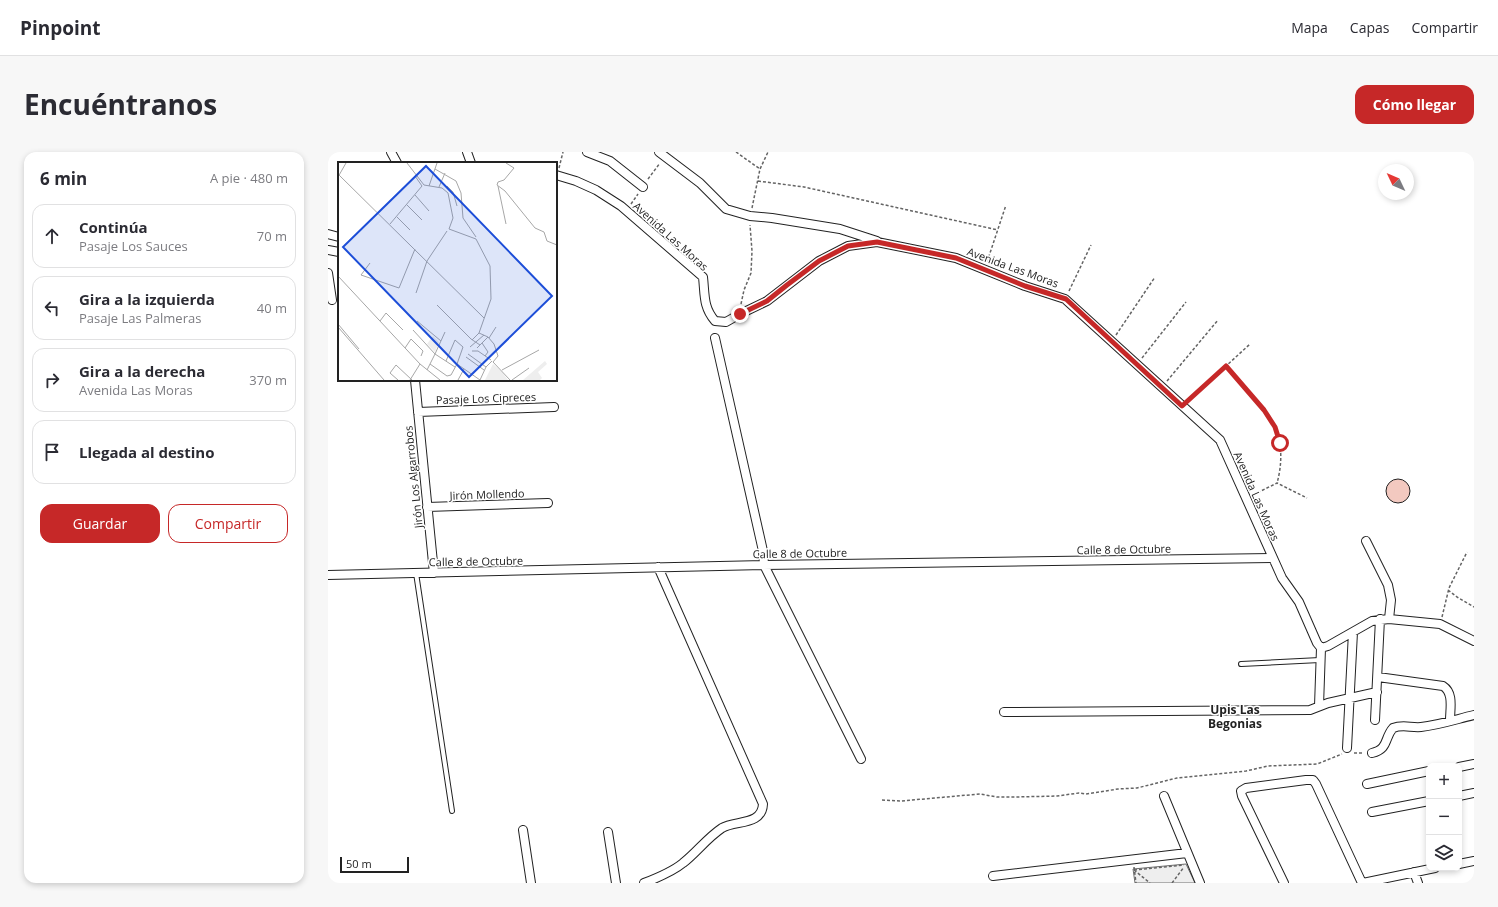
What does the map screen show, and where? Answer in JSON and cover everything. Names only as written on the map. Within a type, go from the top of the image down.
[{"type":"street","points":[[392,152],[397,162]]},
{"type":"street","points":[[467,152],[471,162]]},
{"type":"street","points":[[587,152],[610,161],[643,187]]},
{"type":"street","points":[[659,152],[700,183],[726,209],[750,216],[840,229],[889,244]]},
{"type":"street","name":"Avenida Las Moras","points":[[557,175],[576,181],[596,190],[621,206],[703,277],[705,306],[715,321],[726,322],[767,301],[819,261],[848,246],[877,242],[956,258],[1025,286],[1066,299],[1220,440],[1282,578],[1299,602],[1317,643],[1321,648]]},
{"type":"street","points":[[328,234],[338,237]]},
{"type":"street","points":[[328,250],[338,252]]},
{"type":"street","points":[[328,273],[332,300]]},
{"type":"street","points":[[715,338],[763,551],[764,565],[861,759]]},
{"type":"street","name":"Jirón Los Algarrobos","points":[[415,381],[434,573]]},
{"type":"street","name":"Pasaje Los Cipreces","points":[[418,412],[554,407]]},
{"type":"street","name":"Jirón Mollendo","points":[[427,507],[548,503]]},
{"type":"street","points":[[1366,542],[1388,585],[1391,600],[1389,619]]},
{"type":"street","name":"Calle 8 de Octubre","points":[[328,575],[764,565],[1273,558]]},
{"type":"street","points":[[644,883],[659,877],[682,864],[723,828],[747,822],[759,816],[763,811],[763,804],[658,567]]},
{"type":"street","points":[[1375,720],[1380,619]]},
{"type":"street","points":[[1319,706],[1321,648],[1328,646],[1372,621],[1389,619],[1440,624],[1474,642]]},
{"type":"street","points":[[1347,752],[1353,632]]},
{"type":"street","points":[[1378,677],[1443,686],[1450,694],[1450,720]]},
{"type":"street","points":[[1004,712],[1310,710],[1328,703],[1377,692]]},
{"type":"street","points":[[1372,753],[1382,749],[1393,728],[1404,726],[1418,728],[1474,715]]},
{"type":"street","points":[[1462,766],[1474,764]]},
{"type":"street","points":[[1367,784],[1426,772]]},
{"type":"street","points":[[1284,883],[1242,796],[1241,791],[1246,788],[1312,780],[1316,784],[1363,883],[1426,870]]},
{"type":"street","points":[[1462,795],[1474,793]]},
{"type":"street","points":[[1164,796],[1200,883]]},
{"type":"street","points":[[1372,812],[1426,802]]},
{"type":"street","points":[[523,830],[531,883]]},
{"type":"street","points":[[608,832],[616,883]]},
{"type":"street","points":[[993,876],[1187,853]]},
{"type":"street","points":[[1462,863],[1474,861]]},
{"type":"street","points":[[1414,872],[1418,883]]},
{"type":"lane","points":[[416,573],[452,811]]},
{"type":"lane","points":[[1241,664],[1320,660]]},
{"type":"path","points":[[557,175],[563,152]]},
{"type":"path","points":[[736,152],[760,169]]},
{"type":"path","points":[[740,314],[744,290],[751,273],[752,251],[750,216],[760,169],[768,152]]},
{"type":"path","points":[[758,181],[804,187],[998,230]]},
{"type":"path","points":[[984,269],[1006,205]]},
{"type":"path","points":[[1066,299],[1091,245]]},
{"type":"path","points":[[1112,341],[1155,277]]},
{"type":"path","points":[[1137,364],[1186,302]]},
{"type":"path","points":[[1162,387],[1218,320]]},
{"type":"path","points":[[1182,406],[1250,344]]},
{"type":"path","points":[[1226,366],[1264,410],[1275,427],[1280,443],[1280,473],[1277,483],[1246,498]]},
{"type":"path","points":[[1277,483],[1307,498]]},
{"type":"path","points":[[1440,624],[1448,590],[1467,552]]},
{"type":"path","points":[[1448,590],[1474,607]]},
{"type":"path","points":[[882,800],[901,801],[980,794],[997,797],[1016,797],[1086,794],[1118,789],[1137,788],[1177,778],[1268,766],[1317,764],[1347,752],[1372,753]]},
{"type":"path","points":[[1133,859],[1136,883]]},
{"type":"path","points":[[1134,870],[1186,865],[1172,883]]},
{"type":"path","points":[[1134,870],[1150,883]]},
{"type":"shaded area","points":[[1186,864],[1195,883],[1135,883],[1133,869]]},
{"type":"building","points":[[1398,479],[1403,480],[1409,486],[1409,496],[1403,502],[1398,503],[1393,502],[1387,496],[1386,491],[1387,486],[1393,480]]},
{"type":"district","name":"Upis Las Begonias","points":[[1235,716]]},
{"type":"route","points":[[740,314],[767,301],[819,261],[848,246],[877,242],[956,258],[1025,286],[1066,299],[1182,406],[1226,366],[1264,410],[1275,427],[1280,443]]}]
